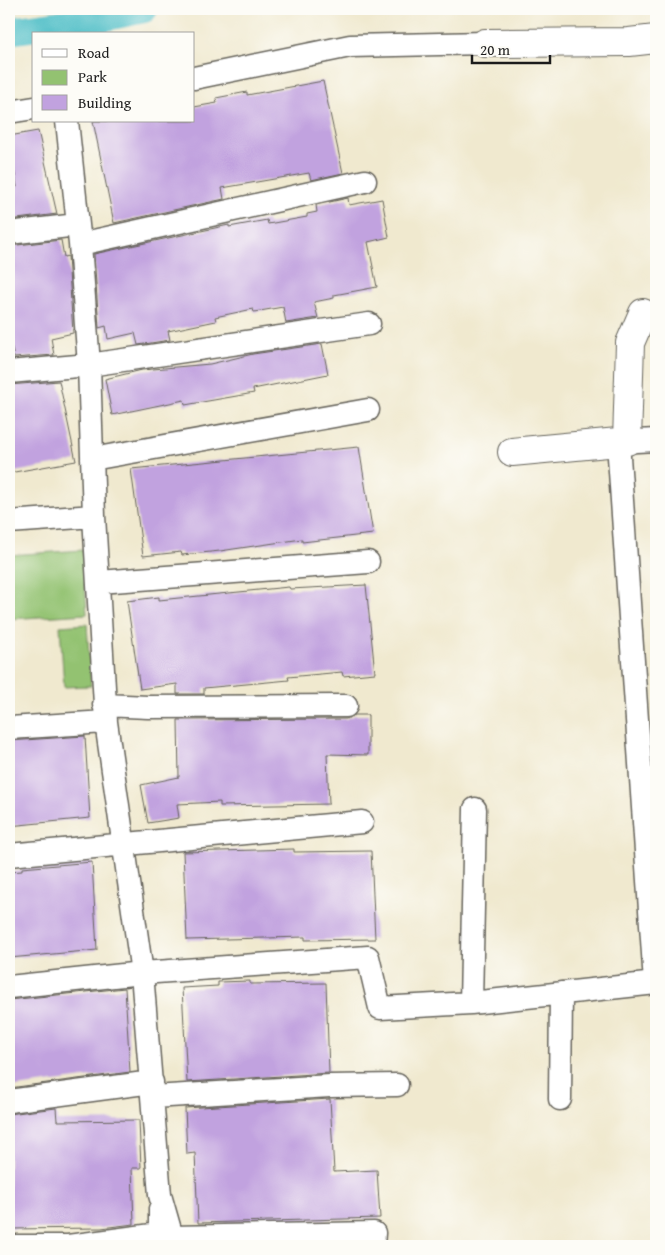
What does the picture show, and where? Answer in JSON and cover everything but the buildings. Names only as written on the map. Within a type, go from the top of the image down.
[{"type":"street","points":[[195,78],[350,46],[629,42],[656,39]]},
{"type":"street","points":[[9,112],[32,108]]},
{"type":"street","points":[[9,1246],[68,1246],[160,1234],[160,1195],[142,973],[105,713],[94,516],[89,365],[79,234],[67,122]]},
{"type":"street","points":[[9,233],[79,234],[365,182]]},
{"type":"street","points":[[9,987],[142,973],[368,957],[380,1008],[472,1003],[656,983],[622,441],[630,343],[643,313]]},
{"type":"street","points":[[9,372],[89,365],[369,324]]},
{"type":"street","points":[[92,460],[368,410]]},
{"type":"street","points":[[512,452],[622,441],[656,440]]},
{"type":"street","points":[[9,522],[94,516]]},
{"type":"street","points":[[98,582],[368,562]]},
{"type":"street","points":[[9,728],[148,707],[346,706]]},
{"type":"street","points":[[472,1003],[475,809]]},
{"type":"street","points":[[9,855],[362,822]]},
{"type":"street","points":[[560,1099],[561,994]]},
{"type":"street","points":[[9,1101],[152,1089],[397,1085]]},
{"type":"street","points":[[160,1195],[172,1237],[374,1233],[374,1246]]},
{"type":"green space","points":[[83,550],[87,614],[9,619],[9,555]]},
{"type":"green space","points":[[87,624],[91,686],[64,687],[60,626]]},
{"type":"waterway","points":[[9,31],[97,19],[144,9]]}]
